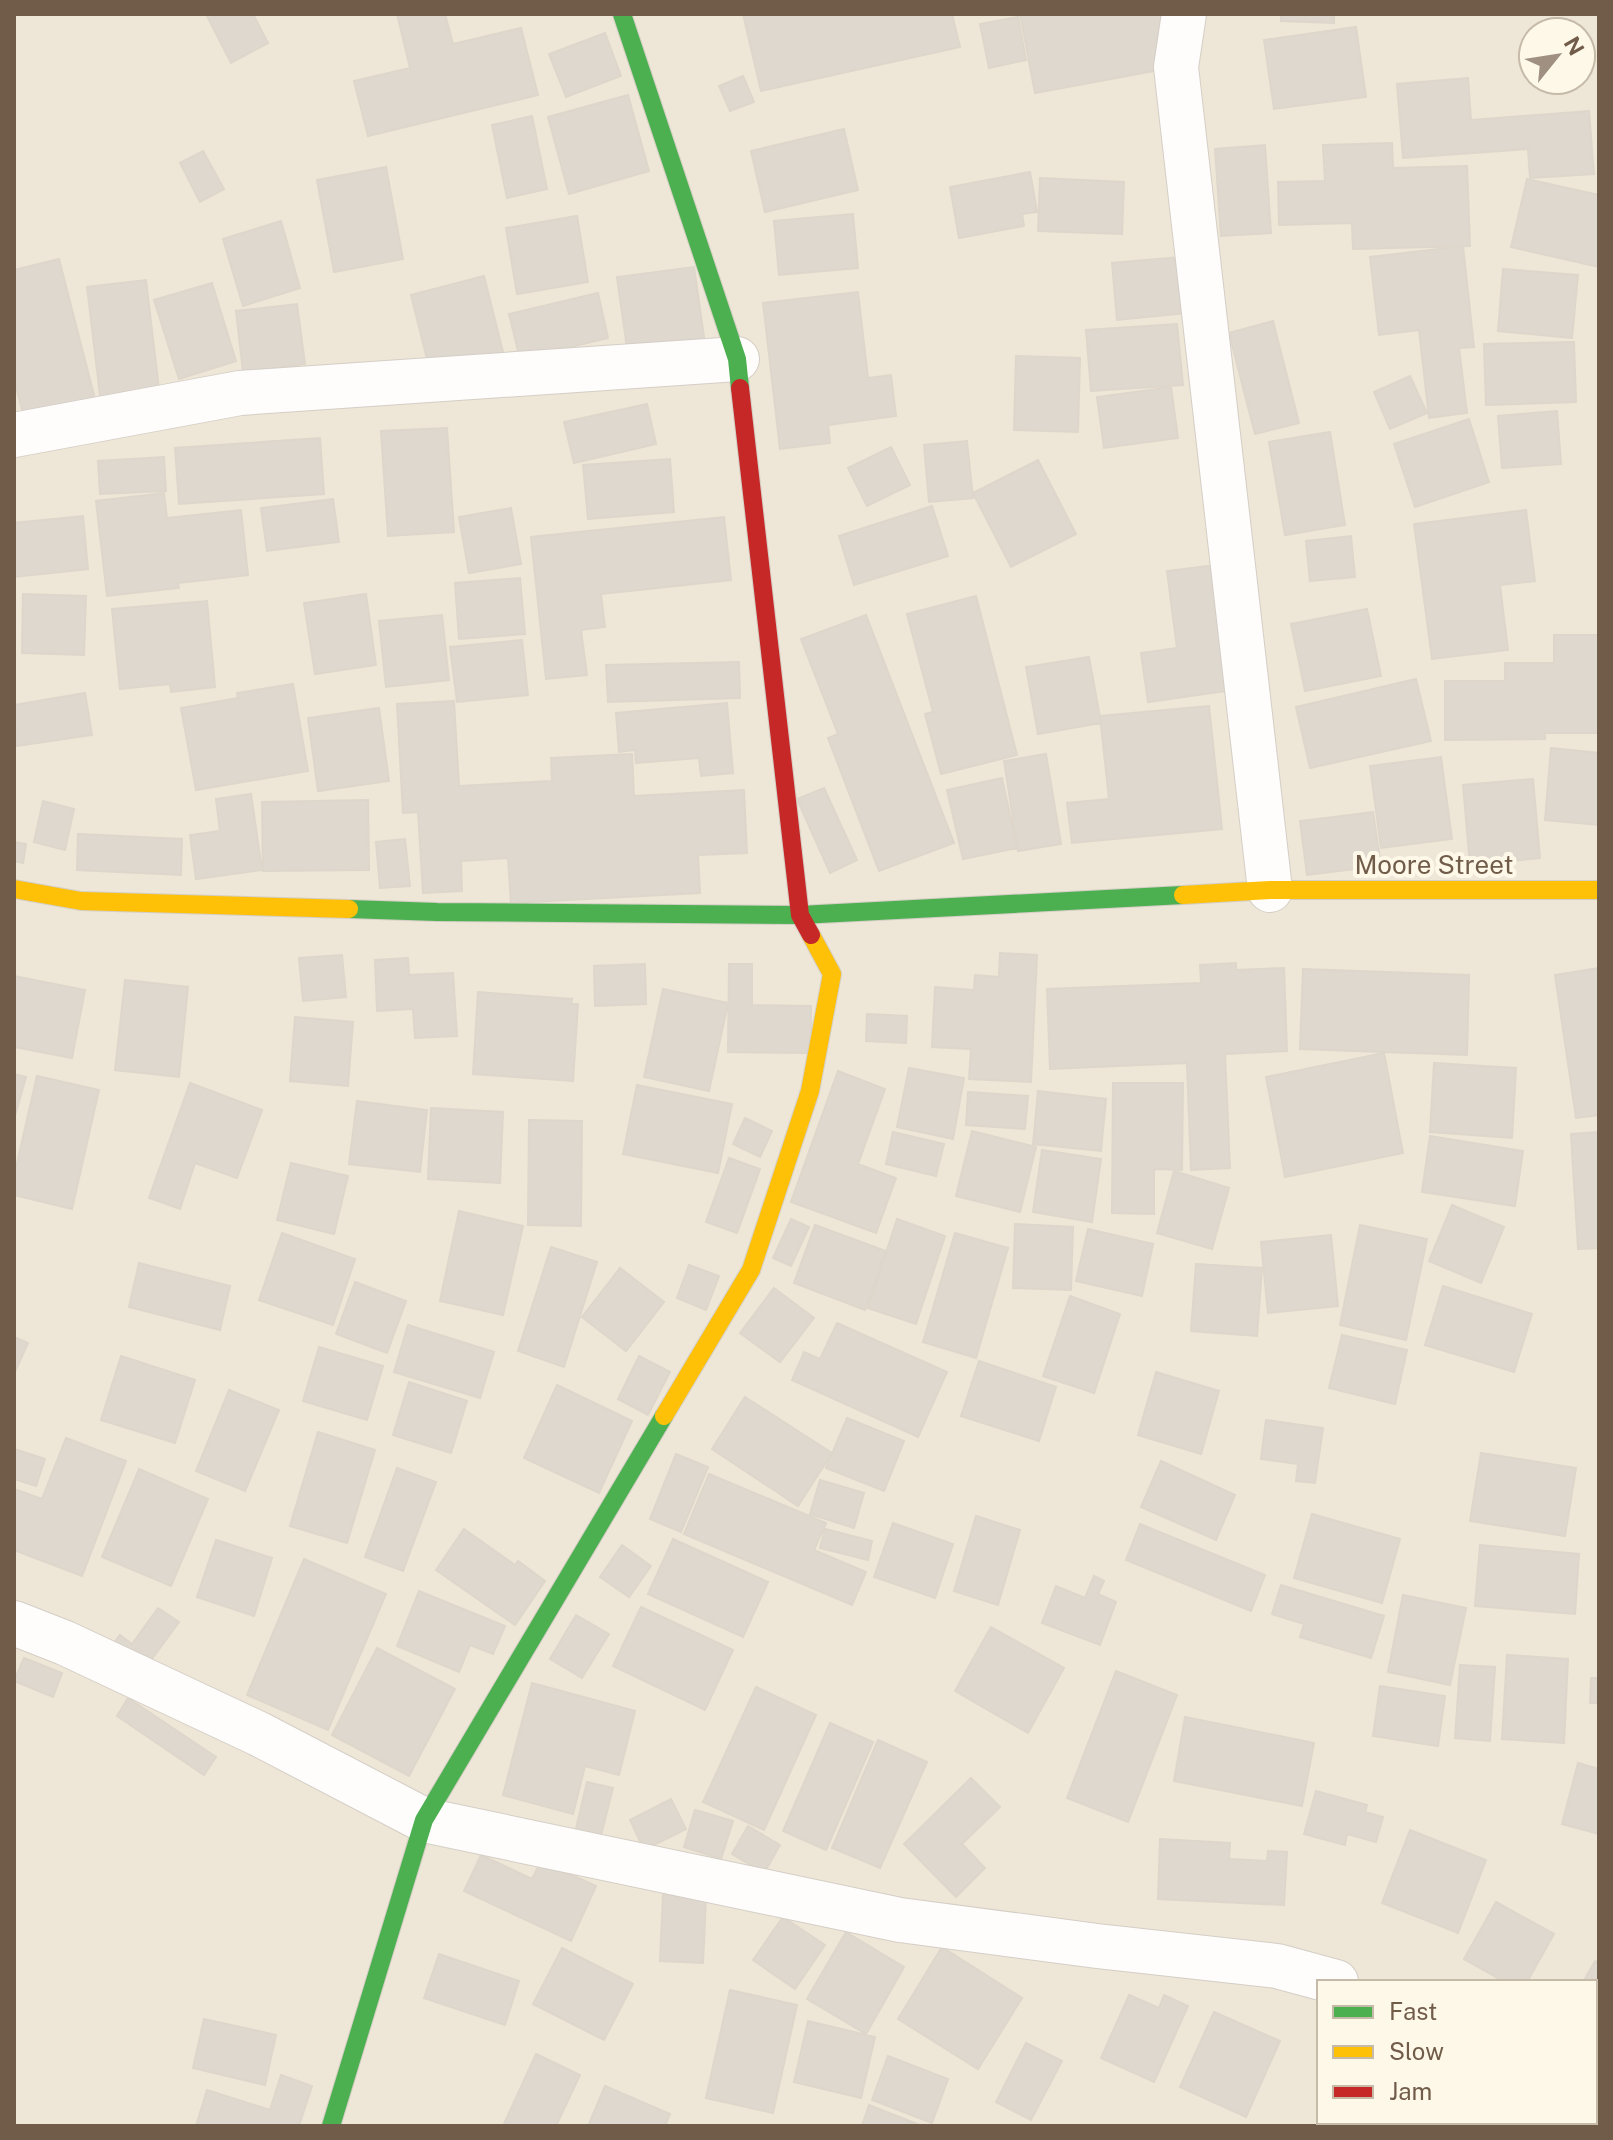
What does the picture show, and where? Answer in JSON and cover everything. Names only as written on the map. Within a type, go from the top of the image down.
[{"type":"street","points":[[331,2126],[424,1820],[751,1270],[810,1091],[832,974],[800,915],[737,359],[622,14]]},
{"type":"street","points":[[1184,14],[1176,67],[1270,890]]},
{"type":"street","points":[[14,435],[240,393],[737,359]]},
{"type":"street","name":"Moore Street","points":[[14,889],[81,901],[437,912],[800,915],[1270,890],[1599,890]]},
{"type":"street","points":[[14,1623],[65,1643],[259,1734],[424,1820],[900,1920],[1277,1966],[1329,1980]]},
{"type":"shaded area","points":[[14,14],[1599,14],[1599,2126],[14,2126]]},
{"type":"building","points":[[206,14],[253,14],[268,43],[231,63]]},
{"type":"building","points":[[397,14],[445,14],[453,44],[521,28],[538,95],[368,136],[354,81],[410,68]]},
{"type":"building","points":[[743,14],[952,14],[960,47],[761,91]]},
{"type":"building","points":[[1020,14],[1166,14],[1176,67],[1035,93]]},
{"type":"building","points":[[1281,14],[1334,14],[1334,23],[1281,21]]},
{"type":"building","points":[[1018,17],[1026,60],[989,68],[980,24]]},
{"type":"building","points":[[1356,27],[1366,97],[1274,109],[1264,40]]},
{"type":"building","points":[[605,33],[621,76],[566,97],[549,54]]},
{"type":"building","points":[[743,76],[754,102],[730,111],[719,86]]},
{"type":"building","points":[[1468,78],[1471,120],[1589,111],[1594,174],[1530,178],[1528,149],[1403,158],[1397,84]]},
{"type":"building","points":[[628,95],[649,171],[569,194],[548,117]]},
{"type":"building","points":[[532,116],[547,189],[507,198],[492,125]]},
{"type":"building","points":[[844,129],[858,190],[765,212],[751,151]]},
{"type":"building","points":[[1392,143],[1393,168],[1467,166],[1470,246],[1353,249],[1352,223],[1279,225],[1278,182],[1325,181],[1323,145]]},
{"type":"building","points":[[1265,145],[1271,233],[1221,236],[1215,149]]},
{"type":"building","points":[[203,151],[224,189],[200,202],[180,163]]},
{"type":"building","points":[[386,167],[403,259],[334,272],[317,180]]},
{"type":"building","points":[[1030,172],[1037,212],[1022,214],[1024,226],[959,238],[950,187]]},
{"type":"building","points":[[1040,178],[1124,182],[1122,234],[1038,231]]},
{"type":"building","points":[[1527,179],[1599,195],[1599,267],[1511,247]]},
{"type":"building","points":[[853,214],[858,268],[779,275],[774,221]]},
{"type":"building","points":[[577,216],[588,282],[517,294],[506,228]]},
{"type":"building","points":[[281,221],[300,288],[243,306],[223,239]]},
{"type":"building","points":[[1463,246],[1474,347],[1459,348],[1467,413],[1429,418],[1419,330],[1379,335],[1370,257]]},
{"type":"building","points":[[1180,257],[1186,313],[1117,320],[1112,263]]},
{"type":"building","points":[[59,259],[96,403],[25,421],[14,379],[14,270]]},
{"type":"building","points":[[694,267],[705,344],[628,355],[617,277]]},
{"type":"building","points":[[1503,269],[1578,275],[1572,338],[1498,331]]},
{"type":"building","points":[[484,276],[504,356],[431,375],[411,295]]},
{"type":"building","points":[[146,280],[161,406],[102,412],[87,287]]},
{"type":"building","points":[[212,283],[236,361],[179,379],[154,300]]},
{"type":"building","points":[[858,292],[868,378],[891,375],[896,416],[828,425],[830,443],[780,449],[763,303]]},
{"type":"building","points":[[598,293],[608,338],[520,359],[509,314]]},
{"type":"building","points":[[297,304],[305,364],[243,372],[236,311]]},
{"type":"building","points":[[1273,321],[1299,423],[1255,434],[1229,333]]},
{"type":"building","points":[[1177,324],[1183,385],[1091,391],[1086,330]]},
{"type":"building","points":[[1574,342],[1576,402],[1486,405],[1484,344]]},
{"type":"building","points":[[1016,356],[1080,358],[1078,432],[1014,430]]},
{"type":"building","points":[[1410,376],[1427,413],[1390,429],[1374,392]]},
{"type":"building","points":[[1171,387],[1178,438],[1104,448],[1097,397]]},
{"type":"building","points":[[647,404],[656,444],[574,463],[564,422]]},
{"type":"building","points":[[1557,411],[1561,464],[1502,468],[1498,416]]},
{"type":"building","points":[[1469,419],[1489,482],[1415,507],[1394,444]]},
{"type":"building","points":[[447,428],[454,532],[388,536],[381,431]]},
{"type":"building","points":[[1330,432],[1345,525],[1285,535],[1269,442]]},
{"type":"building","points":[[320,438],[324,494],[179,504],[175,448]]},
{"type":"building","points":[[967,441],[973,498],[929,502],[924,445]]},
{"type":"building","points":[[891,447],[910,485],[867,506],[848,468]]},
{"type":"building","points":[[164,457],[166,491],[100,494],[98,461]]},
{"type":"building","points":[[670,459],[674,512],[588,519],[583,465]]},
{"type":"building","points":[[1038,460],[1076,534],[1011,567],[973,493]]},
{"type":"building","points":[[164,493],[167,518],[241,510],[248,575],[178,583],[179,588],[107,596],[96,501]]},
{"type":"building","points":[[333,499],[339,542],[267,551],[261,508]]},
{"type":"building","points":[[932,506],[948,556],[854,585],[839,536]]},
{"type":"building","points":[[511,508],[521,564],[469,573],[459,517]]},
{"type":"building","points":[[1526,510],[1535,581],[1500,585],[1508,650],[1432,659],[1414,524]]},
{"type":"building","points":[[83,516],[88,569],[14,577],[14,523]]},
{"type":"building","points":[[724,517],[731,580],[601,594],[605,627],[581,630],[587,675],[546,679],[531,537]]},
{"type":"building","points":[[1351,536],[1355,577],[1310,581],[1306,541]]},
{"type":"building","points":[[1215,565],[1233,690],[1148,702],[1141,653],[1177,648],[1167,571]]},
{"type":"building","points":[[520,578],[525,634],[459,639],[455,583]]},
{"type":"building","points":[[23,594],[86,596],[84,655],[22,653]]},
{"type":"building","points":[[366,594],[376,665],[315,674],[304,603]]},
{"type":"building","points":[[976,596],[1017,755],[941,774],[925,714],[933,712],[907,614]]},
{"type":"building","points":[[207,601],[215,687],[171,692],[170,684],[120,689],[112,609]]},
{"type":"building","points":[[1367,609],[1381,676],[1305,691],[1291,624]]},
{"type":"building","points":[[442,615],[449,680],[386,687],[379,621]]},
{"type":"building","points":[[866,615],[954,843],[879,871],[828,738],[838,734],[801,639]]},
{"type":"building","points":[[1554,635],[1599,635],[1599,733],[1545,733],[1545,739],[1445,740],[1445,681],[1505,681],[1505,663],[1554,663]]},
{"type":"building","points":[[522,640],[528,695],[457,702],[450,647]]},
{"type":"building","points":[[1089,657],[1101,723],[1038,734],[1026,667]]},
{"type":"building","points":[[739,662],[740,698],[608,702],[606,665]]},
{"type":"building","points":[[1416,679],[1431,741],[1310,768],[1296,707]]},
{"type":"building","points":[[293,684],[308,771],[196,790],[181,708],[238,698],[237,693]]},
{"type":"building","points":[[85,693],[92,735],[16,746],[14,705]]},
{"type":"building","points":[[454,701],[459,786],[552,781],[551,758],[632,754],[634,796],[744,790],[747,853],[698,855],[700,893],[511,903],[508,858],[461,861],[462,891],[423,893],[418,812],[403,813],[397,704]]},
{"type":"building","points":[[727,703],[733,773],[701,776],[699,758],[636,763],[635,750],[619,752],[616,713]]},
{"type":"building","points":[[1209,706],[1222,829],[1072,843],[1067,803],[1109,799],[1100,716]]},
{"type":"building","points":[[379,708],[389,781],[318,791],[308,718]]},
{"type":"building","points":[[1551,748],[1599,753],[1599,825],[1545,820]]},
{"type":"building","points":[[1046,754],[1061,844],[1018,851],[1004,761]]},
{"type":"building","points":[[1441,757],[1452,839],[1381,848],[1370,766]]},
{"type":"building","points":[[1002,778],[1017,848],[963,859],[947,790]]},
{"type":"building","points":[[1533,779],[1540,858],[1470,865],[1463,785]]},
{"type":"building","points":[[824,788],[857,860],[830,873],[797,799]]},
{"type":"building","points":[[251,794],[262,870],[196,879],[190,835],[220,831],[216,799]]},
{"type":"building","points":[[368,800],[369,870],[263,871],[262,802]]},
{"type":"building","points":[[43,801],[74,809],[65,850],[34,842]]},
{"type":"building","points":[[1373,812],[1381,866],[1307,875],[1300,821]]},
{"type":"building","points":[[78,834],[182,839],[181,875],[77,870]]},
{"type":"building","points":[[405,839],[410,886],[380,888],[376,842]]},
{"type":"building","points":[[14,842],[26,844],[23,863],[14,861]]},
{"type":"building","points":[[1000,953],[1037,955],[1031,1082],[969,1079],[971,1049],[932,1047],[935,987],[974,990],[975,975],[999,977]]},
{"type":"building","points":[[342,955],[346,997],[303,1001],[299,958]]},
{"type":"building","points":[[408,958],[409,975],[453,973],[457,1036],[415,1038],[413,1009],[377,1011],[375,960]]},
{"type":"building","points":[[1236,963],[1236,970],[1284,968],[1287,1051],[1225,1054],[1230,1168],[1191,1170],[1187,1063],[1050,1069],[1047,989],[1201,983],[1200,965]]},
{"type":"building","points":[[645,964],[646,1004],[595,1006],[594,966]]},
{"type":"building","points":[[729,964],[752,964],[752,1005],[811,1006],[811,1053],[728,1052]]},
{"type":"building","points":[[1599,968],[1599,1115],[1576,1118],[1555,975]]},
{"type":"building","points":[[1303,969],[1469,975],[1467,1055],[1300,1049]]},
{"type":"building","points":[[14,976],[85,990],[72,1058],[14,1047]]},
{"type":"building","points":[[125,980],[188,987],[179,1077],[115,1070]]},
{"type":"building","points":[[663,989],[728,1003],[709,1091],[644,1077]]},
{"type":"building","points":[[478,992],[572,999],[571,1004],[578,1004],[573,1081],[473,1074]]},
{"type":"building","points":[[867,1014],[907,1016],[906,1043],[866,1041]]},
{"type":"building","points":[[295,1017],[353,1022],[348,1086],[290,1081]]},
{"type":"building","points":[[1384,1053],[1403,1153],[1285,1177],[1266,1077]]},
{"type":"building","points":[[1434,1063],[1516,1068],[1512,1138],[1430,1132]]},
{"type":"building","points":[[909,1068],[964,1078],[953,1139],[897,1127]]},
{"type":"building","points":[[838,1071],[885,1089],[858,1164],[896,1178],[876,1233],[791,1202]]},
{"type":"building","points":[[14,1074],[26,1077],[14,1119]]},
{"type":"building","points":[[37,1076],[99,1090],[72,1209],[14,1195],[14,1176]]},
{"type":"building","points":[[190,1083],[262,1110],[237,1178],[195,1163],[180,1209],[149,1198]]},
{"type":"building","points":[[1113,1083],[1183,1083],[1182,1170],[1154,1169],[1154,1214],[1112,1213]]},
{"type":"building","points":[[637,1085],[732,1104],[718,1173],[623,1154]]},
{"type":"building","points":[[1038,1091],[1106,1099],[1101,1151],[1033,1144]]},
{"type":"building","points":[[968,1092],[1028,1096],[1025,1129],[966,1125]]},
{"type":"building","points":[[357,1101],[427,1110],[420,1172],[349,1164]]},
{"type":"building","points":[[431,1108],[503,1112],[500,1183],[428,1179]]},
{"type":"building","points":[[745,1118],[772,1131],[760,1157],[733,1144]]},
{"type":"building","points":[[529,1120],[582,1121],[581,1226],[528,1225]]},
{"type":"building","points":[[972,1131],[1036,1147],[1020,1212],[956,1196]]},
{"type":"building","points":[[893,1132],[944,1144],[936,1176],[886,1164]]},
{"type":"building","points":[[1599,1132],[1599,1248],[1578,1249],[1571,1134]]},
{"type":"building","points":[[1430,1136],[1523,1151],[1515,1206],[1422,1192]]},
{"type":"building","points":[[1042,1150],[1101,1159],[1092,1222],[1033,1212]]},
{"type":"building","points":[[729,1158],[760,1169],[737,1233],[706,1222]]},
{"type":"building","points":[[291,1163],[348,1176],[334,1234],[277,1220]]},
{"type":"building","points":[[1174,1171],[1229,1188],[1212,1249],[1157,1233]]},
{"type":"building","points":[[1452,1205],[1504,1227],[1481,1283],[1429,1261]]},
{"type":"building","points":[[459,1211],[523,1226],[503,1315],[440,1301]]},
{"type":"building","points":[[791,1219],[809,1227],[791,1266],[773,1258]]},
{"type":"building","points":[[897,1219],[945,1236],[916,1324],[868,1308]]},
{"type":"building","points":[[1015,1224],[1073,1227],[1071,1290],[1013,1288]]},
{"type":"building","points":[[815,1225],[886,1251],[865,1310],[794,1283]]},
{"type":"building","points":[[1360,1225],[1427,1239],[1406,1340],[1340,1325]]},
{"type":"building","points":[[1088,1229],[1153,1244],[1142,1296],[1076,1281]]},
{"type":"building","points":[[282,1233],[355,1259],[333,1325],[259,1300]]},
{"type":"building","points":[[955,1233],[1008,1248],[976,1358],[923,1342]]},
{"type":"building","points":[[1331,1235],[1338,1306],[1268,1313],[1261,1242]]},
{"type":"building","points":[[551,1247],[597,1262],[564,1367],[518,1351]]},
{"type":"building","points":[[139,1263],[230,1286],[220,1330],[129,1307]]},
{"type":"building","points":[[1196,1264],[1262,1268],[1257,1336],[1191,1331]]},
{"type":"building","points":[[689,1265],[719,1276],[706,1310],[677,1298]]},
{"type":"building","points":[[620,1268],[664,1302],[626,1351],[582,1317]]},
{"type":"building","points":[[355,1282],[406,1301],[387,1353],[336,1334]]},
{"type":"building","points":[[1443,1286],[1532,1314],[1514,1372],[1425,1345]]},
{"type":"building","points":[[774,1288],[814,1318],[780,1362],[740,1333]]},
{"type":"building","points":[[1070,1296],[1120,1314],[1094,1393],[1043,1376]]},
{"type":"building","points":[[837,1323],[947,1372],[918,1437],[792,1380],[804,1352],[820,1359]]},
{"type":"building","points":[[408,1325],[494,1352],[480,1398],[394,1372]]},
{"type":"building","points":[[1342,1335],[1407,1350],[1395,1404],[1329,1388]]},
{"type":"building","points":[[14,1337],[28,1343],[14,1374]]},
{"type":"building","points":[[319,1347],[383,1366],[367,1420],[303,1401]]},
{"type":"building","points":[[121,1356],[195,1380],[175,1443],[101,1420]]},
{"type":"building","points":[[639,1356],[670,1372],[648,1415],[618,1399]]},
{"type":"building","points":[[979,1361],[1056,1387],[1039,1441],[961,1416]]},
{"type":"building","points":[[1156,1372],[1219,1391],[1201,1454],[1138,1435]]},
{"type":"building","points":[[409,1382],[467,1401],[451,1453],[393,1435]]},
{"type":"building","points":[[557,1385],[632,1421],[599,1493],[524,1458]]},
{"type":"building","points":[[229,1390],[279,1410],[245,1491],[196,1471]]},
{"type":"building","points":[[745,1397],[832,1453],[798,1506],[712,1449]]},
{"type":"building","points":[[847,1418],[904,1441],[884,1491],[826,1468]]},
{"type":"building","points":[[1266,1420],[1323,1428],[1315,1483],[1296,1481],[1298,1464],[1261,1459]]},
{"type":"building","points":[[318,1432],[375,1450],[347,1543],[290,1526]]},
{"type":"building","points":[[66,1438],[126,1461],[82,1576],[14,1550],[14,1489],[42,1499]]},
{"type":"building","points":[[14,1449],[45,1459],[36,1486],[14,1479]]},
{"type":"building","points":[[1481,1453],[1576,1468],[1565,1536],[1470,1521]]},
{"type":"building","points":[[676,1454],[708,1467],[681,1532],[650,1519]]},
{"type":"building","points":[[1161,1461],[1235,1495],[1216,1540],[1141,1507]]},
{"type":"building","points":[[397,1468],[436,1482],[403,1571],[365,1557]]},
{"type":"building","points":[[139,1469],[208,1499],[171,1586],[102,1557]]},
{"type":"building","points":[[709,1474],[826,1523],[814,1550],[866,1572],[852,1605],[684,1534]]},
{"type":"building","points":[[820,1480],[864,1493],[854,1528],[810,1514]]},
{"type":"building","points":[[1312,1514],[1400,1539],[1382,1603],[1294,1578]]},
{"type":"building","points":[[976,1516],[1020,1530],[998,1605],[954,1591]]},
{"type":"building","points":[[893,1523],[953,1544],[935,1598],[874,1577]]},
{"type":"building","points":[[1140,1524],[1265,1575],[1251,1611],[1126,1560]]},
{"type":"building","points":[[464,1529],[515,1565],[518,1561],[545,1581],[515,1625],[436,1570]]},
{"type":"building","points":[[825,1529],[872,1541],[868,1560],[820,1548]]},
{"type":"building","points":[[673,1539],[768,1582],[743,1637],[648,1594]]},
{"type":"building","points":[[216,1540],[272,1558],[254,1616],[197,1597]]},
{"type":"building","points":[[622,1545],[651,1566],[629,1597],[600,1577]]},
{"type":"building","points":[[1480,1545],[1579,1554],[1575,1614],[1475,1606]]},
{"type":"building","points":[[304,1559],[386,1594],[328,1730],[247,1695]]},
{"type":"building","points":[[1094,1576],[1104,1581],[1098,1594],[1116,1602],[1100,1645],[1042,1623],[1056,1586],[1085,1598]]},
{"type":"building","points":[[1281,1585],[1384,1616],[1371,1658],[1300,1637],[1304,1624],[1272,1614]]},
{"type":"building","points":[[419,1591],[505,1626],[493,1654],[470,1645],[459,1672],[397,1646]]},
{"type":"building","points":[[1403,1595],[1466,1608],[1450,1685],[1388,1672]]},
{"type":"building","points":[[641,1607],[733,1650],[705,1710],[613,1666]]},
{"type":"building","points":[[158,1608],[179,1622],[140,1675],[108,1651],[120,1635],[132,1644]]},
{"type":"building","points":[[576,1615],[609,1634],[582,1678],[550,1659]]},
{"type":"building","points":[[991,1627],[1064,1668],[1028,1733],[955,1691]]},
{"type":"building","points":[[377,1648],[455,1689],[409,1776],[332,1735]]},
{"type":"building","points":[[1507,1655],[1568,1659],[1564,1743],[1502,1739]]},
{"type":"building","points":[[24,1658],[62,1673],[53,1697],[14,1681]]},
{"type":"building","points":[[1460,1665],[1495,1667],[1490,1741],[1455,1738]]},
{"type":"building","points":[[1116,1671],[1177,1695],[1128,1822],[1067,1798]]},
{"type":"building","points":[[1591,1678],[1599,1678],[1599,1703],[1590,1703]]},
{"type":"building","points":[[532,1683],[635,1711],[619,1775],[585,1766],[573,1814],[503,1795]]},
{"type":"building","points":[[1380,1686],[1445,1696],[1438,1746],[1373,1736]]},
{"type":"building","points":[[756,1687],[816,1715],[764,1830],[703,1802]]},
{"type":"building","points":[[128,1698],[216,1757],[204,1775],[117,1716]]},
{"type":"building","points":[[1185,1717],[1314,1743],[1302,1806],[1174,1781]]},
{"type":"building","points":[[830,1723],[873,1742],[826,1850],[783,1831]]},
{"type":"building","points":[[878,1740],[927,1762],[880,1868],[832,1848]]},
{"type":"building","points":[[1578,1763],[1599,1769],[1599,1834],[1562,1824]]},
{"type":"building","points":[[971,1778],[1000,1807],[962,1844],[985,1868],[956,1897],[904,1844]]},
{"type":"building","points":[[587,1782],[613,1788],[600,1839],[575,1833]]},
{"type":"building","points":[[1316,1791],[1367,1805],[1365,1812],[1383,1817],[1376,1842],[1347,1834],[1345,1845],[1304,1834]]},
{"type":"building","points":[[671,1799],[686,1829],[644,1850],[630,1820]]},
{"type":"building","points":[[695,1810],[733,1821],[721,1859],[684,1847]]},
{"type":"building","points":[[748,1826],[780,1845],[764,1873],[732,1854]]},
{"type":"building","points":[[1410,1830],[1486,1860],[1458,1933],[1382,1903]]},
{"type":"building","points":[[1160,1839],[1230,1843],[1229,1859],[1267,1861],[1268,1851],[1287,1852],[1284,1905],[1158,1899]]},
{"type":"building","points":[[481,1855],[532,1879],[541,1861],[596,1886],[571,1941],[464,1891]]},
{"type":"building","points":[[663,1895],[706,1897],[703,1963],[660,1961]]},
{"type":"building","points":[[1496,1902],[1554,1934],[1528,1980],[1501,1980],[1464,1959]]},
{"type":"building","points":[[783,1917],[825,1945],[795,1989],[753,1960]]},
{"type":"building","points":[[846,1932],[904,1967],[866,2034],[807,1999]]},
{"type":"building","points":[[942,1947],[1022,1998],[978,2069],[898,2019]]},
{"type":"building","points":[[562,1948],[633,1984],[604,2040],[533,2004]]},
{"type":"building","points":[[439,1954],[519,1981],[505,2025],[424,1998]]},
{"type":"building","points":[[1595,1961],[1599,1963],[1597,2016],[1597,1980],[1584,1980]]},
{"type":"building","points":[[730,1990],[797,2005],[773,2113],[706,2098]]},
{"type":"building","points":[[1129,1995],[1159,2008],[1164,1995],[1188,2006],[1154,2082],[1101,2058]]},
{"type":"building","points":[[1214,2012],[1280,2041],[1246,2117],[1180,2087]]},
{"type":"building","points":[[204,2019],[276,2035],[265,2085],[193,2068]]},
{"type":"building","points":[[808,2021],[875,2037],[861,2098],[794,2082]]},
{"type":"building","points":[[1026,2043],[1062,2061],[1031,2120],[996,2102]]},
{"type":"building","points":[[536,2054],[580,2075],[556,2126],[503,2126]]},
{"type":"building","points":[[888,2056],[948,2079],[932,2123],[872,2100]]},
{"type":"building","points":[[281,2075],[312,2086],[299,2126],[196,2126],[207,2090],[270,2110]]},
{"type":"building","points":[[605,2086],[670,2114],[665,2126],[588,2126]]},
{"type":"building","points":[[869,2105],[922,2126],[862,2126]]},
{"type":"building","points":[[1380,2124],[1446,2124],[1445,2126]]},
{"type":"building","points":[[1456,2124],[1532,2124],[1531,2126]]},
{"type":"traffic: fast","points":[[622,14],[737,359],[740,388]]},
{"type":"traffic: fast","points":[[349,909],[800,915],[1183,895]]},
{"type":"traffic: fast","points":[[331,2126],[424,1820],[664,1416]]},
{"type":"traffic: slow","points":[[14,889],[81,901],[349,909]]},
{"type":"traffic: slow","points":[[1183,895],[1270,890],[1599,890]]},
{"type":"traffic: slow","points":[[664,1416],[751,1270],[810,1091],[832,974],[811,935]]},
{"type":"traffic: jam","points":[[740,388],[800,915],[811,935]]}]
